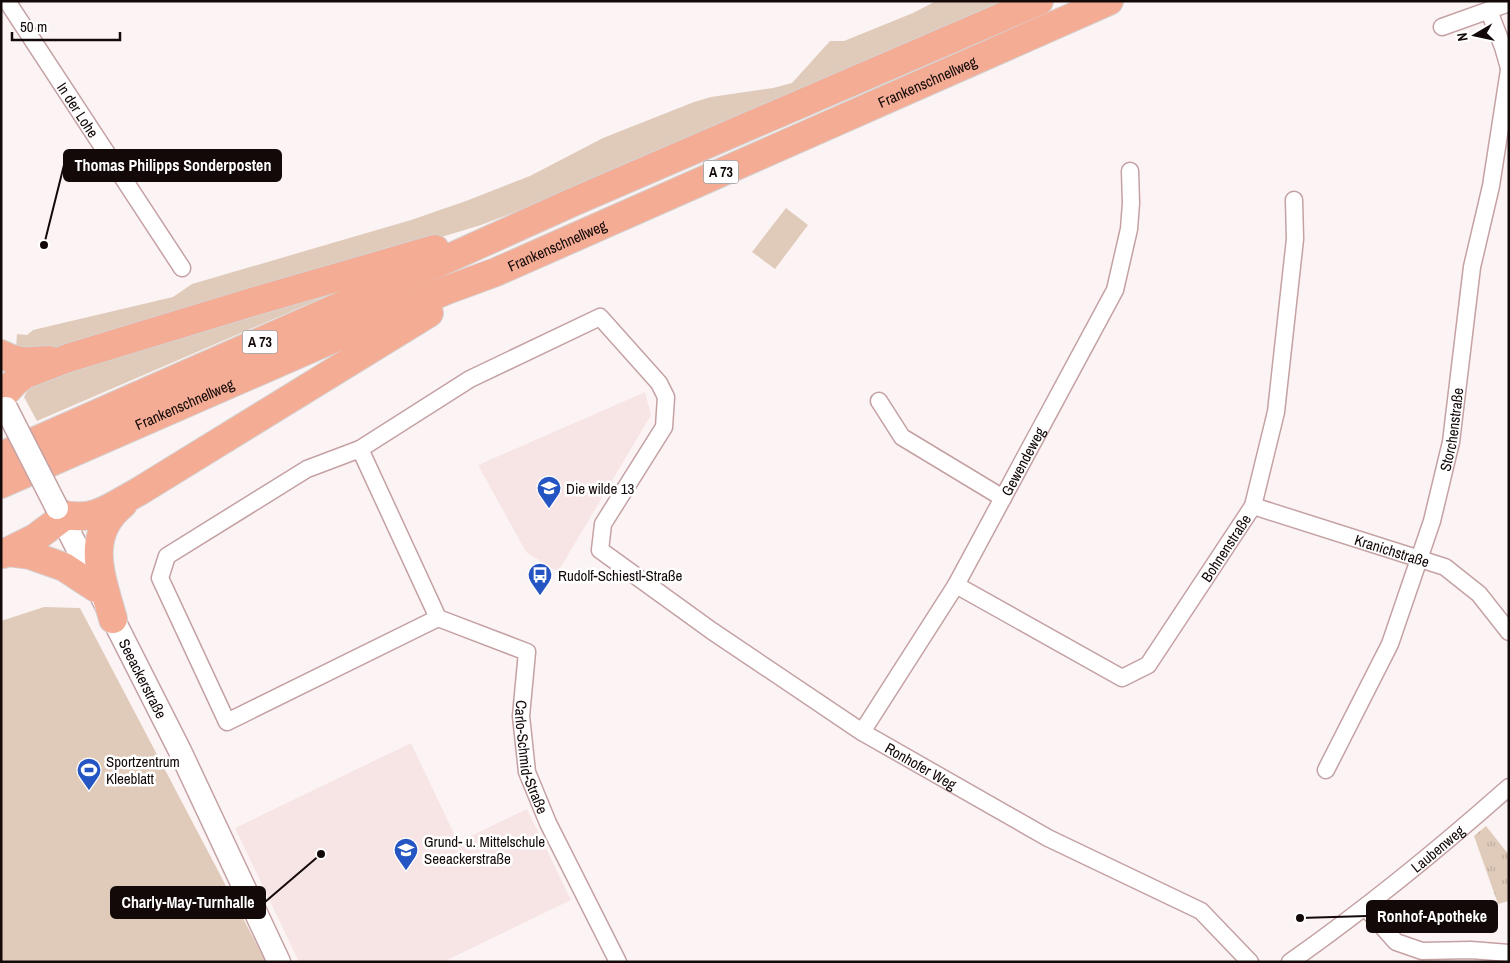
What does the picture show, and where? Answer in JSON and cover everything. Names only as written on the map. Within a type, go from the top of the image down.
[{"type":"highway","name":"Frankenschnellweg","points":[[1,456],[518,226],[1039,1]]},
{"type":"highway","name":"Frankenschnellweg","points":[[1,484],[351,331],[447,290],[496,272],[1109,1]]},
{"type":"highway","points":[[3,402],[16,381],[24,375],[68,358],[518,226]]},
{"type":"highway","points":[[4,553],[34,538],[59,513],[74,517],[94,515],[138,492],[496,272]]},
{"type":"highway","points":[[1,354],[11,360],[22,362],[68,358]]},
{"type":"highway","points":[[113,619],[100,568],[98,550],[100,536],[105,523],[138,492]]},
{"type":"highway","points":[[4,553],[30,555],[64,567],[96,588]]},
{"type":"main road","name":"Seeackerstraße","points":[[3,402],[180,751],[279,962]]},
{"type":"street","name":"In der Lohe","points":[[7,1],[182,268]]},
{"type":"street","points":[[1442,27],[1509,3]]},
{"type":"street","name":"Storchenstraße","points":[[1326,770],[1390,644],[1432,521],[1451,442],[1472,267],[1491,186],[1509,69],[1490,11]]},
{"type":"street","name":"Gewendeweg","points":[[862,732],[956,585],[1115,290],[1130,228],[1130,170]]},
{"type":"street","name":"Bohnenstraße","points":[[956,585],[1122,678],[1148,665],[1253,506],[1276,412],[1295,240],[1294,200]]},
{"type":"street","name":"Ronhofer Weg","points":[[360,450],[470,379],[600,317],[659,383],[666,397],[664,427],[603,524],[600,550],[712,631],[862,732],[1048,838],[1201,911],[1250,962]]},
{"type":"street","points":[[880,401],[902,437],[1003,498]]},
{"type":"street","points":[[360,450],[438,618],[227,722],[160,578],[167,556],[307,469],[360,450]]},
{"type":"street","name":"Kranichstraße","points":[[1253,506],[1445,567],[1479,594],[1509,632]]},
{"type":"street","name":"Carlo-Schmid-Straße","points":[[438,618],[527,652],[521,716],[527,772],[548,824],[618,962]]},
{"type":"street","name":"Laubenweg","points":[[1290,962],[1365,908],[1509,787]]},
{"type":"street","points":[[1365,908],[1396,942],[1422,951],[1470,950],[1509,953]]},
{"type":"shaded area","name":"Die wilde 13","points":[[645,392],[651,415],[558,572],[526,552],[478,465]]},
{"type":"shaded area","name":"Grund- u. Mittelschule Seeackerstraße","points":[[411,743],[458,842],[527,809],[571,900],[443,962],[299,962],[235,828]]},
{"type":"green space","points":[[936,1],[1002,1],[557,196],[481,225],[53,355],[16,348],[17,334],[27,335],[33,330],[173,297],[192,284],[411,220],[466,201],[530,176],[603,138],[694,102],[711,97],[773,88],[792,83],[830,41],[844,41],[913,13]]},
{"type":"green space","points":[[786,208],[808,225],[775,269],[752,252]]},
{"type":"green space","points":[[350,286],[37,421],[24,397],[30,386],[40,379]]},
{"type":"green space","name":"Sportzentrum Kleeblatt","points":[[44,607],[80,608],[266,962],[1,962],[1,621]]},
{"type":"green space","points":[[1486,826],[1509,855],[1509,901],[1498,904],[1474,836]]},
{"type":"place","name":"Thomas Philipps Sonderposten","points":[[44,245]]},
{"type":"place","name":"Die wilde 13","points":[[549,509]]},
{"type":"place","name":"Rudolf-Schiestl-Straße","points":[[540,596]]},
{"type":"place","name":"Sportzentrum Kleeblatt","points":[[89,791]]},
{"type":"place","name":"Charly-May-Turnhalle","points":[[321,854]]},
{"type":"place","name":"Grund- u. Mittelschule Seeackerstraße","points":[[406,871]]},
{"type":"place","name":"Ronhof-Apotheke","points":[[1300,918]]}]
